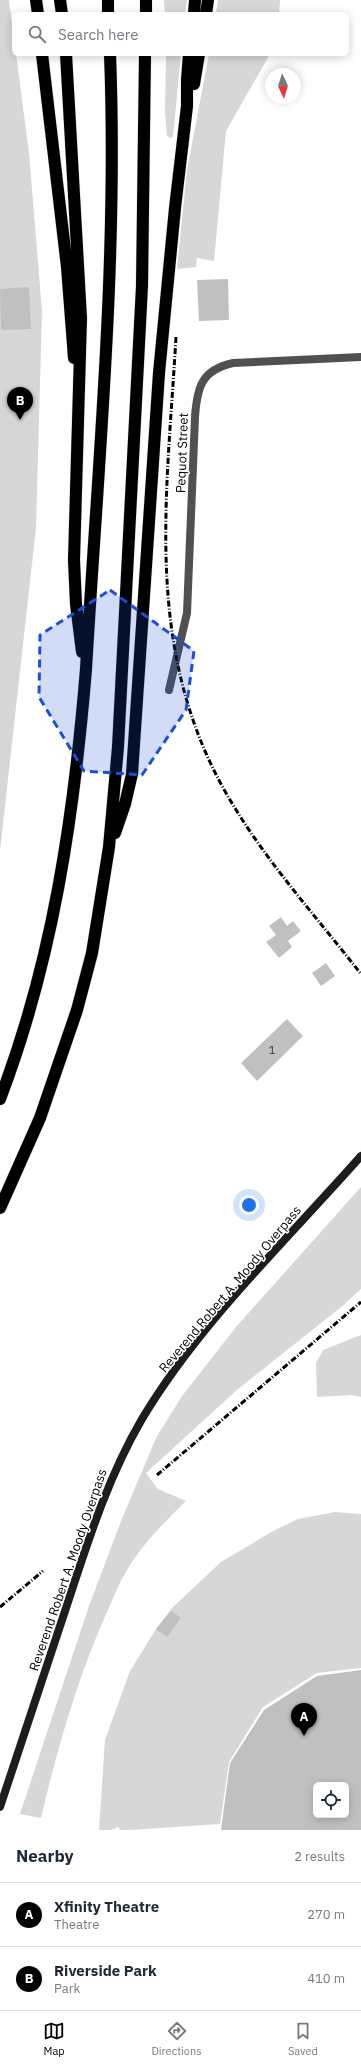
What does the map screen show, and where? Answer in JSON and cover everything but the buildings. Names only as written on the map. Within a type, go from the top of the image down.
[{"type":"highway","points":[[36,0],[38,12]]},
{"type":"highway","points":[[60,0],[62,12]]},
{"type":"highway","points":[[108,0],[108,12]]},
{"type":"highway","points":[[146,0],[146,12]]},
{"type":"highway","points":[[194,12],[195,0]]},
{"type":"highway","points":[[206,12],[208,0]]},
{"type":"highway","points":[[66,56],[81,312],[74,582],[78,626],[86,669]]},
{"type":"highway","points":[[0,1099],[30,1009],[57,900],[75,781],[86,669],[112,235],[113,158],[110,56]]},
{"type":"highway","points":[[0,1208],[40,1118],[77,1010],[92,953],[109,847],[118,747],[142,286],[145,56]]},
{"type":"highway","points":[[187,106],[187,80],[190,56]]},
{"type":"highway","points":[[109,847],[126,804],[132,774],[159,373],[175,208],[187,106],[199,56]]},
{"type":"highway","points":[[43,57],[67,267],[73,354],[78,391]]},
{"type":"main road","name":"Reverend Robert A. Moody Overpass","points":[[0,1807],[97,1516],[118,1465],[136,1430],[156,1397],[187,1353],[267,1259],[361,1156]]},
{"type":"street","name":"Pequot Street","points":[[168,690],[187,613],[195,417],[198,394],[202,382],[213,371],[233,363],[361,357]]},
{"type":"highlighted area","points":[[110,590],[194,651],[186,710],[142,775],[84,771],[39,697],[40,635]]},
{"type":"shaded area","points":[[0,0],[9,0],[12,23],[12,56],[16,56],[29,153],[42,311],[36,528],[0,851]]},
{"type":"shaded area","points":[[164,0],[187,0],[185,12],[165,12]]},
{"type":"shaded area","points":[[218,0],[280,0],[279,12],[216,12]]},
{"type":"shaded area","points":[[166,56],[181,56],[173,137],[170,138],[167,136],[165,113]]},
{"type":"shaded area","points":[[209,56],[269,56],[226,131],[214,261],[197,258],[196,267],[177,269],[187,170]]},
{"type":"shaded area","points":[[361,1187],[361,1289],[340,1308],[238,1389],[146,1473],[158,1489],[186,1501],[146,1543],[129,1566],[118,1588],[94,1643],[76,1692],[41,1818],[20,1814],[89,1606],[121,1521],[156,1438],[182,1396],[236,1327]]},
{"type":"shaded area","points":[[361,1335],[361,1397],[352,1395],[317,1397],[316,1363],[323,1350]]},
{"type":"shaded area","points":[[335,1512],[361,1514],[361,1668],[317,1673],[263,1707],[229,1762],[220,1824],[130,1830],[121,1830],[118,1827],[111,1830],[99,1830],[105,1740],[130,1671],[156,1629],[172,1608],[221,1562],[273,1531],[298,1519]]},
{"type":"railway","points":[[176,337],[168,455],[166,570],[171,627],[182,683],[200,738],[226,793],[256,840],[290,886],[361,974]]},
{"type":"railway","points":[[157,1475],[361,1302]]},
{"type":"railway","points":[[0,1607],[43,1571]]},
{"type":"place","name":"Riverside Park","points":[[20,420]]},
{"type":"place","name":"Xfinity Theatre","points":[[304,1736]]}]
